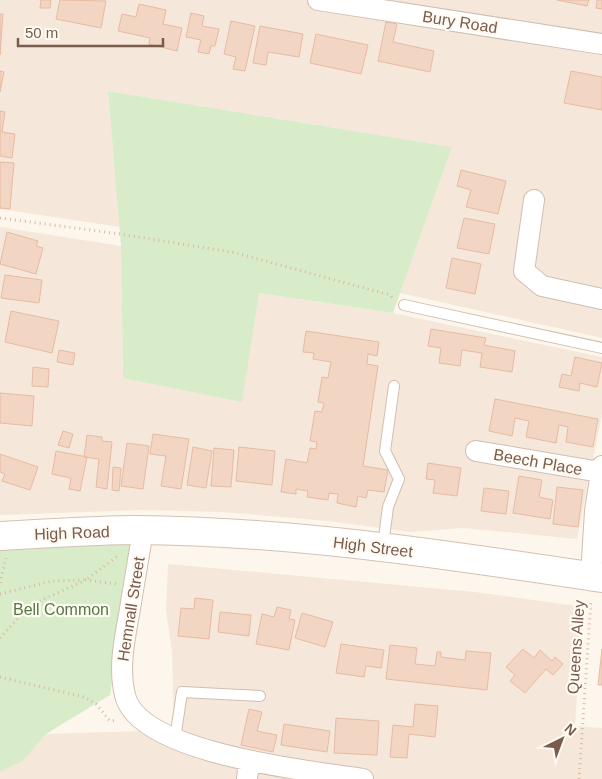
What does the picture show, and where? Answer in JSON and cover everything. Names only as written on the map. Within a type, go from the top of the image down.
[{"type":"main road","name":"High Street","points":[[139,530],[239,534],[383,548],[596,577]]},
{"type":"main road","name":"High Road","points":[[0,536],[139,530]]},
{"type":"street","name":"Bury Road","points":[[318,0],[602,44]]},
{"type":"street","points":[[534,200],[524,271],[542,286],[602,298]]},
{"type":"street","name":"Beech Place","points":[[476,451],[601,469]]},
{"type":"street","points":[[596,577],[595,511],[601,469]]},
{"type":"street","name":"Hemnall Street","points":[[139,530],[134,587],[124,642],[121,675],[125,698],[132,711],[145,724],[248,770],[363,779]]},
{"type":"lane","points":[[404,305],[602,348]]},
{"type":"lane","points":[[383,548],[388,507],[399,479],[385,451],[394,386]]},
{"type":"lane","points":[[175,739],[182,692],[260,696]]},
{"type":"path","points":[[0,218],[236,253],[390,294],[396,303],[404,305]]},
{"type":"path","points":[[0,638],[29,606],[86,580],[133,543],[139,530]]},
{"type":"path","name":"Queens Alley","points":[[579,779],[591,600],[596,577]]},
{"type":"path","points":[[0,594],[52,581],[86,580],[134,587]]},
{"type":"path","points":[[0,677],[84,697],[96,704],[110,721],[117,720],[132,711]]},
{"type":"shaded area","points":[[0,0],[602,0],[602,338],[400,293],[452,147],[108,91],[120,227],[0,209]]},
{"type":"shaded area","points":[[0,227],[121,246],[123,377],[259,293],[393,313],[602,357],[602,414],[577,539],[463,528],[410,532],[329,521],[222,512],[142,510],[0,515]]},
{"type":"shaded area","points":[[168,564],[475,592],[583,607],[575,726],[602,728],[602,779],[0,779],[0,772],[23,761],[46,734],[174,730],[172,652],[166,610]]},
{"type":"green space","points":[[108,91],[452,147],[393,313],[259,293],[242,402],[123,378],[121,246]]},
{"type":"green space","name":"Bell Common","points":[[133,543],[110,695],[46,734],[23,761],[0,772],[0,548]]},
{"type":"building","points":[[41,0],[51,0],[50,8],[40,8]]},
{"type":"building","points":[[60,0],[106,1],[101,28],[56,19]]},
{"type":"building","points":[[557,0],[589,0],[587,6]]},
{"type":"building","points":[[597,0],[602,0],[602,9],[596,8]]},
{"type":"building","points":[[139,4],[166,10],[163,24],[182,28],[177,51],[149,44],[150,38],[118,31],[122,14],[136,17]]},
{"type":"building","points":[[191,13],[204,16],[202,26],[219,29],[215,46],[211,46],[209,54],[198,52],[201,40],[186,37]]},
{"type":"building","points":[[0,14],[3,14],[0,55]]},
{"type":"building","points":[[231,21],[255,26],[245,71],[233,69],[236,57],[224,54]]},
{"type":"building","points":[[386,22],[397,24],[393,42],[434,51],[430,72],[378,61]]},
{"type":"building","points":[[260,26],[303,34],[299,57],[268,52],[266,65],[253,63]]},
{"type":"building","points":[[316,34],[368,45],[361,74],[310,63]]},
{"type":"building","points":[[0,71],[4,72],[0,92]]},
{"type":"building","points":[[571,71],[602,77],[602,110],[564,103]]},
{"type":"building","points":[[0,111],[5,112],[2,132],[15,134],[12,158],[0,156]]},
{"type":"building","points":[[0,162],[14,163],[10,209],[0,208]]},
{"type":"building","points":[[461,170],[506,181],[498,214],[466,207],[471,190],[457,186]]},
{"type":"building","points":[[464,218],[495,224],[489,254],[457,248]]},
{"type":"building","points":[[7,232],[38,241],[36,246],[43,248],[36,274],[0,264]]},
{"type":"building","points":[[452,258],[481,264],[475,294],[446,288]]},
{"type":"building","points":[[5,275],[42,280],[39,303],[1,298]]},
{"type":"building","points":[[11,311],[59,321],[52,353],[5,342]]},
{"type":"building","points":[[431,329],[486,338],[484,345],[515,351],[512,372],[480,367],[482,353],[462,350],[460,366],[439,363],[441,348],[428,346]]},
{"type":"building","points":[[306,331],[379,342],[377,356],[368,354],[367,364],[378,366],[363,466],[388,470],[384,492],[368,490],[366,498],[358,496],[356,507],[337,503],[338,494],[329,493],[328,500],[307,497],[308,491],[296,489],[296,494],[281,492],[286,459],[307,463],[310,448],[316,449],[317,442],[310,441],[315,411],[322,412],[324,403],[318,402],[322,377],[328,378],[331,362],[313,359],[314,353],[303,352]]},
{"type":"building","points":[[59,350],[75,353],[73,365],[57,362]]},
{"type":"building","points":[[575,357],[602,363],[597,387],[580,383],[579,391],[559,387],[562,374],[571,376]]},
{"type":"building","points":[[33,367],[49,369],[48,387],[32,386]]},
{"type":"building","points":[[0,393],[34,396],[32,426],[0,423]]},
{"type":"building","points":[[495,399],[598,419],[593,447],[566,442],[568,427],[559,425],[556,443],[526,437],[529,421],[515,418],[512,436],[489,431]]},
{"type":"building","points":[[63,431],[73,434],[69,448],[58,445]]},
{"type":"building","points":[[153,434],[189,439],[181,489],[161,486],[166,456],[150,454]]},
{"type":"building","points":[[87,435],[102,437],[102,441],[112,442],[107,489],[96,487],[99,459],[84,457]]},
{"type":"building","points":[[127,443],[149,446],[143,489],[121,486]]},
{"type":"building","points":[[193,447],[212,451],[206,488],[187,485]]},
{"type":"building","points":[[239,447],[275,451],[272,485],[236,481]]},
{"type":"building","points":[[214,448],[234,450],[231,487],[211,486]]},
{"type":"building","points":[[56,451],[87,457],[80,491],[69,489],[71,478],[52,474]]},
{"type":"building","points":[[0,454],[38,467],[30,490],[2,481],[5,474],[0,472]]},
{"type":"building","points":[[428,463],[461,468],[457,496],[433,493],[435,480],[426,479]]},
{"type":"building","points":[[113,467],[121,468],[119,491],[112,490]]},
{"type":"building","points":[[519,476],[542,480],[539,497],[553,500],[550,519],[513,513]]},
{"type":"building","points":[[557,487],[583,490],[578,527],[553,524]]},
{"type":"building","points":[[484,488],[509,491],[506,514],[481,511]]},
{"type":"building","points":[[195,598],[213,600],[209,639],[178,636],[181,608],[194,609]]},
{"type":"building","points":[[277,607],[291,610],[289,619],[295,620],[289,650],[256,644],[262,614],[274,617]]},
{"type":"building","points":[[220,612],[251,615],[249,636],[218,632]]},
{"type":"building","points":[[302,613],[333,622],[325,647],[295,638]]},
{"type":"building","points":[[341,644],[384,650],[381,668],[366,666],[364,677],[336,673]]},
{"type":"building","points":[[390,645],[417,648],[415,664],[435,666],[437,652],[441,652],[441,657],[465,660],[466,651],[491,653],[487,690],[386,679]]},
{"type":"building","points":[[523,649],[534,658],[540,650],[552,661],[555,657],[563,664],[553,675],[546,669],[525,693],[510,681],[515,675],[506,667]]},
{"type":"building","points":[[602,649],[602,685],[598,685]]},
{"type":"building","points":[[415,704],[438,706],[435,737],[409,734],[407,758],[390,757],[393,725],[413,727]]},
{"type":"building","points":[[249,709],[262,712],[257,731],[277,735],[273,752],[241,745]]},
{"type":"building","points":[[336,718],[379,721],[377,755],[334,753]]},
{"type":"building","points":[[284,724],[330,731],[327,752],[281,745]]}]
